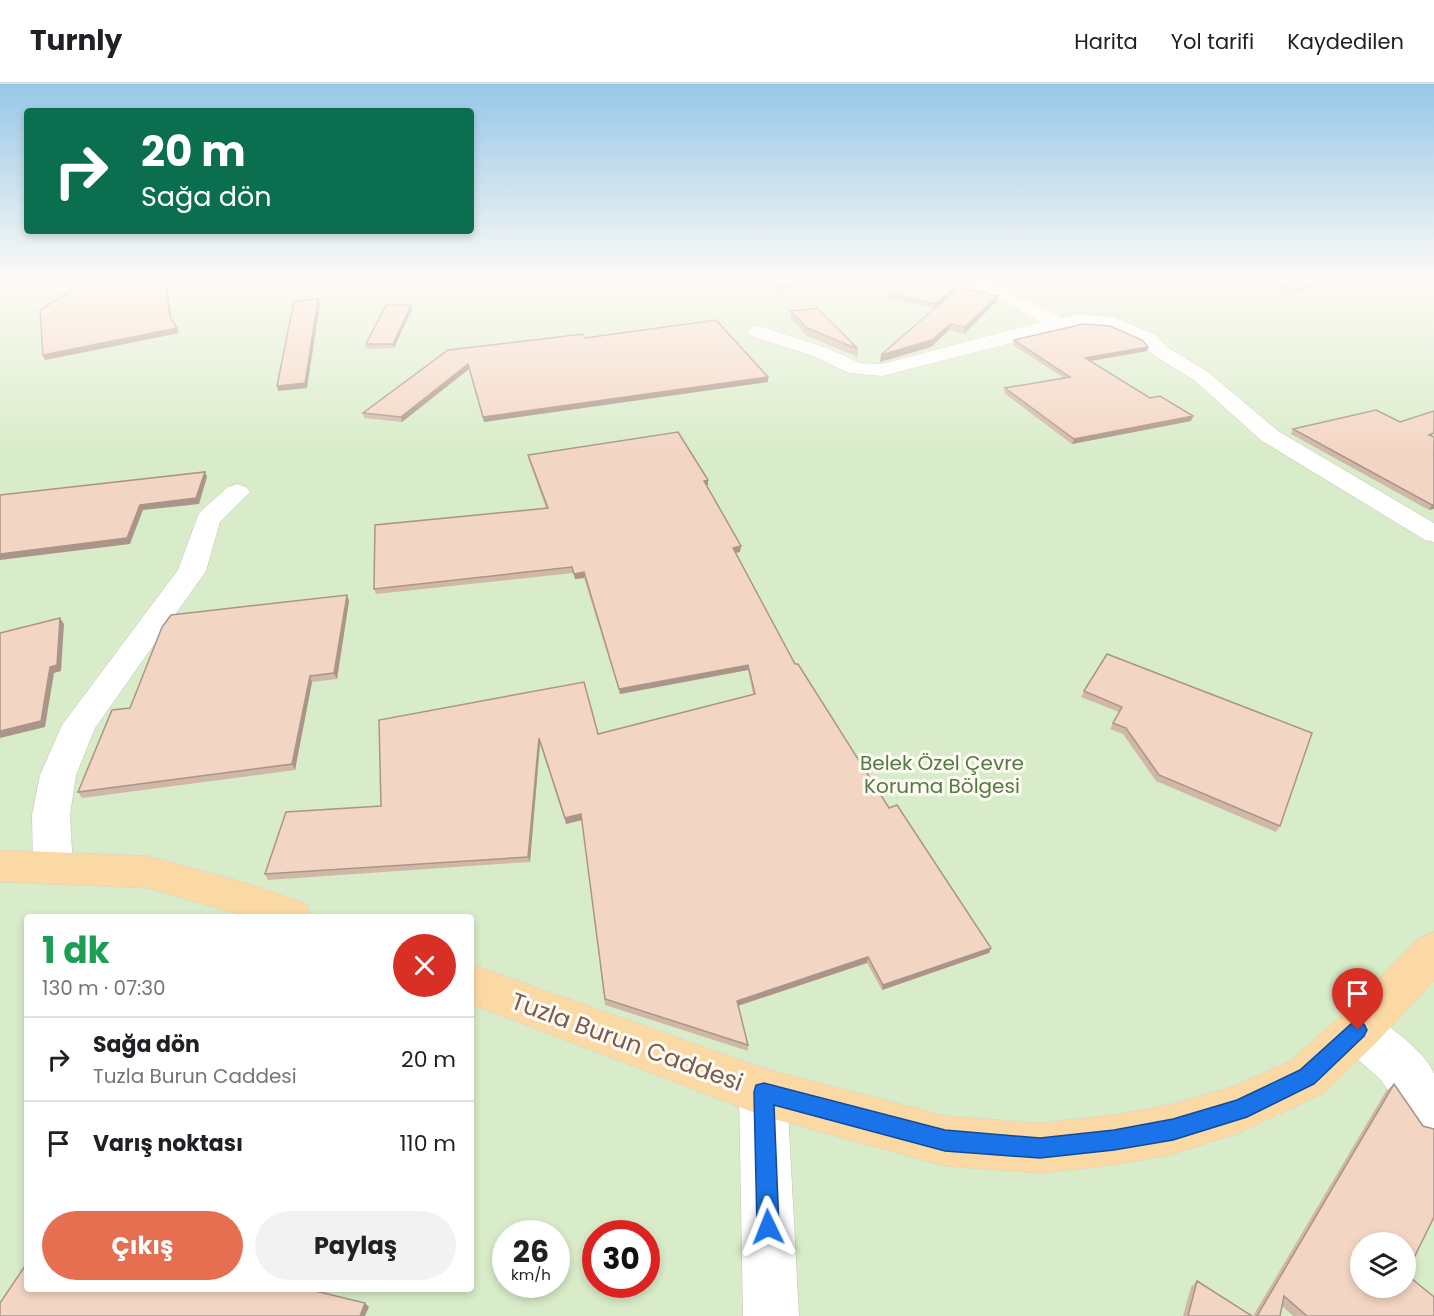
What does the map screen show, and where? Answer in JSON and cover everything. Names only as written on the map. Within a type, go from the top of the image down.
[{"type":"main road","points":[[0,866],[148,872],[253,902],[286,914]]},
{"type":"main road","name":"Tuzla Burun Caddesi","points":[[474,985],[764,1092],[945,1141],[1040,1148],[1114,1140],[1173,1129],[1239,1109],[1307,1077],[1358,1030],[1434,951]]},
{"type":"street","points":[[781,338],[820,352],[856,369],[882,370],[997,338]]},
{"type":"street","points":[[1148,338],[1160,351],[1215,386],[1270,436],[1434,534]]},
{"type":"street","points":[[53,868],[51,815],[58,776],[79,725],[192,571],[208,519],[237,492]]},
{"type":"street","points":[[1358,1030],[1398,1064],[1434,1114]]},
{"type":"street","points":[[764,1092],[771,1316]]},
{"type":"green space","name":"Belek Özel Çevre Koruma Bölgesi","points":[[0,338],[1434,338],[1434,1316],[0,1316]]},
{"type":"building","points":[[42,338],[125,338],[43,355]]},
{"type":"building","points":[[287,338],[312,338],[305,383],[277,386]]},
{"type":"building","points":[[369,338],[396,338],[393,344],[366,344]]},
{"type":"building","points":[[545,338],[733,338],[768,377],[483,417],[468,364],[401,417],[363,413],[448,350]]},
{"type":"building","points":[[832,338],[847,338],[858,349]]},
{"type":"building","points":[[900,338],[934,338],[932,340],[881,355]]},
{"type":"building","points":[[1139,338],[1148,347],[1085,358],[1150,398],[1160,396],[1193,416],[1074,439],[1005,388],[1070,377],[1014,340]]},
{"type":"building","points":[[1376,410],[1400,422],[1434,411],[1434,433],[1429,435],[1434,437],[1434,505],[1293,429]]},
{"type":"building","points":[[678,432],[708,480],[704,481],[741,546],[733,548],[795,664],[798,664],[889,808],[897,805],[991,948],[883,985],[868,957],[737,1001],[748,1045],[605,999],[581,814],[565,818],[539,738],[528,857],[265,874],[286,812],[381,806],[379,720],[584,682],[598,734],[755,694],[748,665],[619,689],[584,572],[574,574],[572,567],[374,589],[375,525],[548,508],[528,455]]},
{"type":"building","points":[[205,472],[196,498],[140,505],[127,538],[0,554],[0,495]]},
{"type":"building","points":[[347,595],[334,673],[310,676],[292,764],[78,792],[112,710],[130,708],[162,627],[171,615]]},
{"type":"building","points":[[60,618],[57,665],[50,667],[41,721],[0,731],[0,633]]},
{"type":"building","points":[[1107,654],[1312,733],[1280,826],[1159,775],[1126,728],[1113,723],[1122,707],[1084,691]]},
{"type":"building","points":[[1394,1084],[1423,1126],[1434,1129],[1434,1217],[1416,1254],[1416,1232],[1350,1232],[1350,1298],[1416,1298],[1416,1282],[1434,1297],[1434,1316],[1307,1316],[1284,1296],[1280,1316],[1257,1316]]},
{"type":"building","points":[[24,1267],[24,1292],[320,1292],[365,1303],[360,1316],[0,1316],[0,1303]]},
{"type":"building","points":[[1197,1281],[1252,1316],[1188,1316]]},
{"type":"route","points":[[768,1227],[764,1092],[945,1141],[1040,1148],[1114,1140],[1173,1129],[1239,1109],[1307,1077],[1358,1030]]}]
